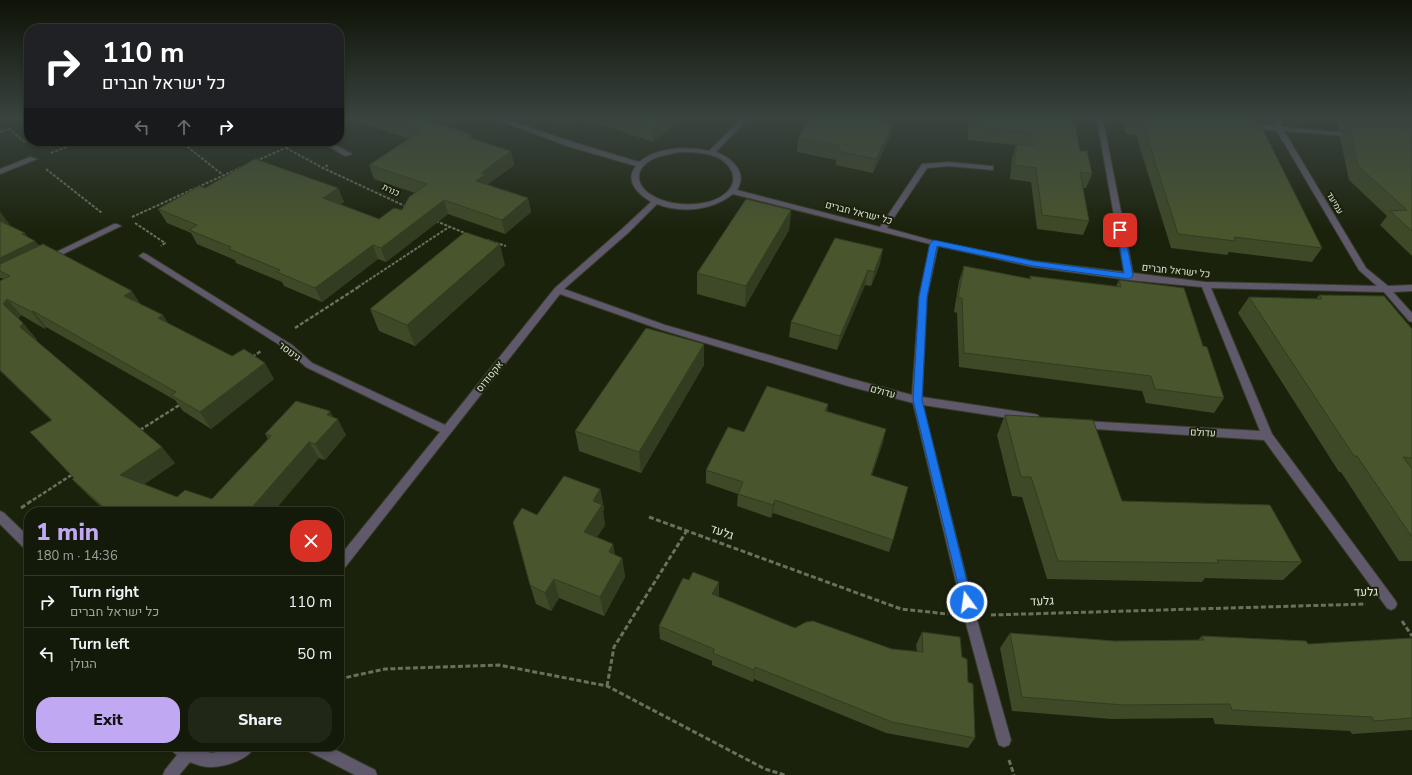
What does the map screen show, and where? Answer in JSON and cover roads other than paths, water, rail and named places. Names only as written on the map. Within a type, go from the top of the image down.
[{"type":"street","points":[[611,156],[640,165]]},
{"type":"street","points":[[656,156],[640,165],[635,173],[634,181],[638,189],[645,196],[656,201],[671,205],[689,206],[706,204],[720,199],[731,191],[736,184],[737,177],[735,169],[719,156]]},
{"type":"street","points":[[1107,156],[1129,276]]},
{"type":"street","name":"עמיעד","points":[[1295,156],[1363,270],[1386,289]]},
{"type":"street","points":[[0,172],[33,159]]},
{"type":"street","points":[[882,230],[925,166],[949,164],[990,168]]},
{"type":"street","name":"כל ישראל חברים","points":[[731,191],[934,243],[1033,264],[1205,285],[1386,289],[1412,288]]},
{"type":"street","name":"אקסודוס","points":[[344,560],[558,290],[656,201]]},
{"type":"street","points":[[40,262],[117,226]]},
{"type":"street","points":[[934,243],[923,297],[917,400],[970,616],[1004,740]]},
{"type":"street","name":"גינוסר","points":[[143,256],[288,347],[309,365],[446,430]]},
{"type":"street","points":[[1205,285],[1267,436],[1391,604]]},
{"type":"street","points":[[1386,289],[1412,319]]},
{"type":"street","name":"עדולם","points":[[558,290],[677,332],[757,356],[917,400],[1046,420]]},
{"type":"street","name":"עדולם","points":[[1076,424],[1267,436]]},
{"type":"street","points":[[2,518],[24,540]]},
{"type":"street","points":[[170,775],[182,751],[202,760],[220,759],[240,751]]},
{"type":"street","points":[[323,751],[370,775]]}]
